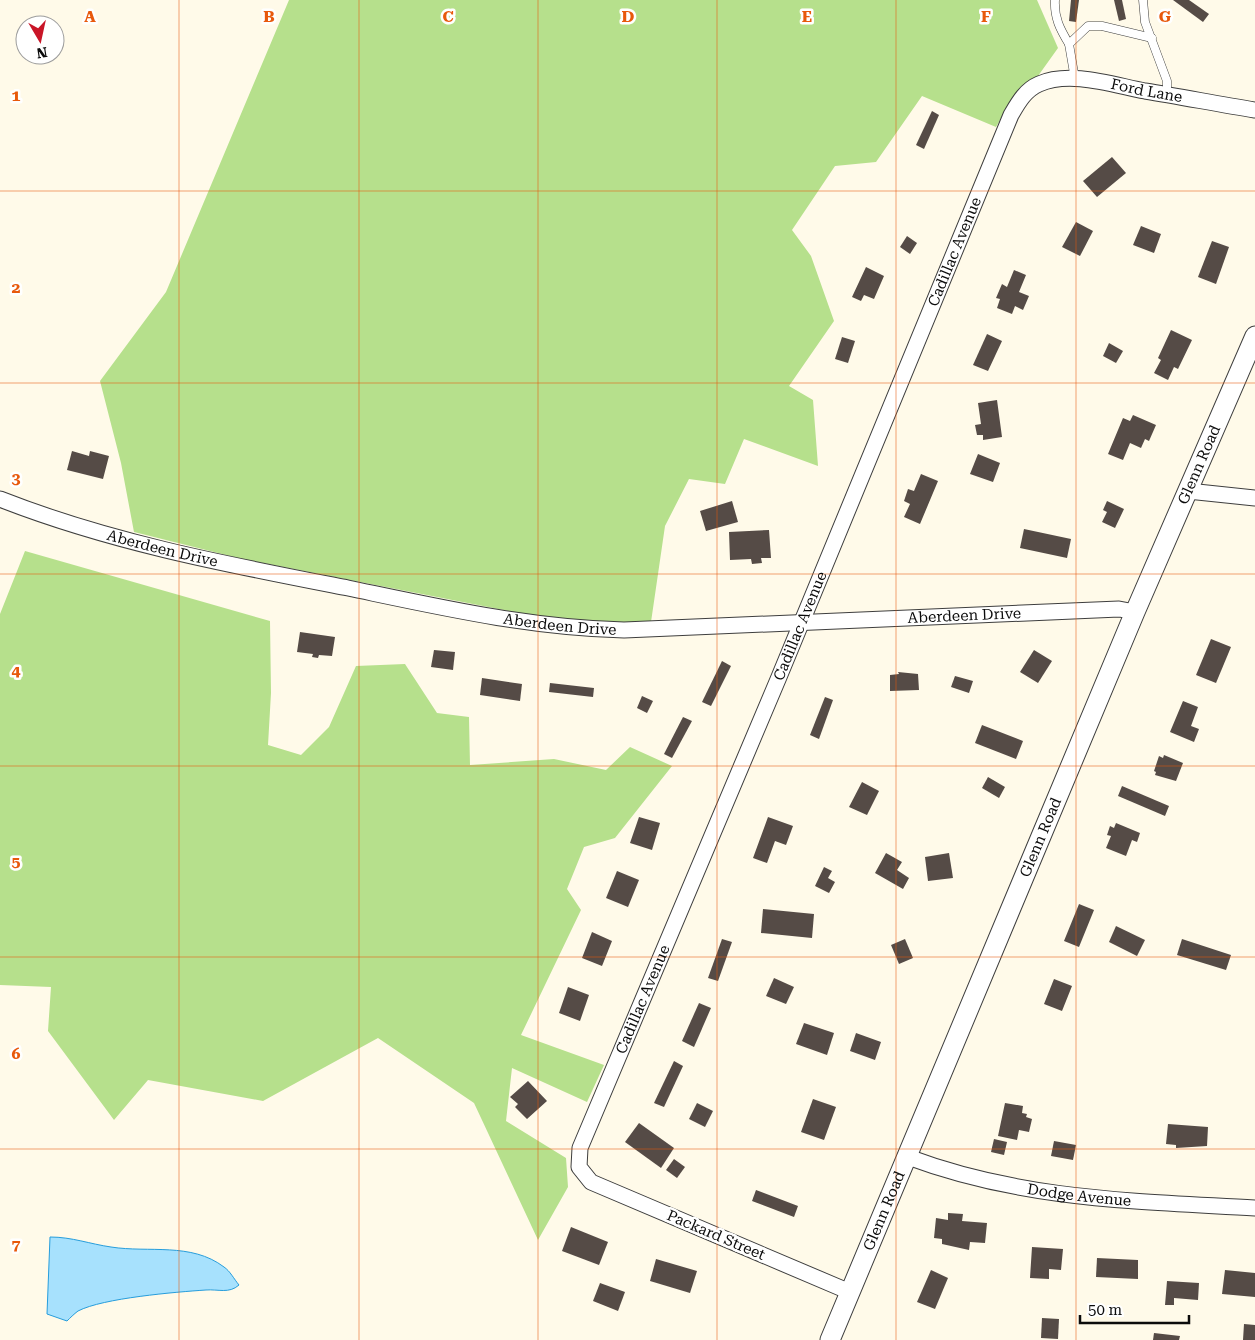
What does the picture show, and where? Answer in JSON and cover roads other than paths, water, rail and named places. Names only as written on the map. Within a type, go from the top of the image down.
[{"type":"street","name":"Ford Lane","points":[[1039,84],[1052,80],[1075,79],[1255,110]]},
{"type":"street","name":"Cadillac Avenue","points":[[583,1175],[579,1167],[578,1158],[585,1135],[802,621],[1011,115],[1030,88],[1039,84]]},
{"type":"street","name":"Glenn Road","points":[[830,1340],[1135,612],[1255,336]]},
{"type":"street","points":[[1188,490],[1255,498]]},
{"type":"street","name":"Aberdeen Drive","points":[[0,499],[42,515],[143,545],[241,568],[504,619],[583,629],[624,630],[1119,609],[1135,612]]},
{"type":"street","name":"Dodge Avenue","points":[[908,1157],[979,1180],[1022,1189],[1104,1199],[1255,1208]]},
{"type":"street","name":"Packard Street","points":[[583,1175],[606,1189],[850,1292]]},
{"type":"lane","points":[[1055,0],[1054,12],[1058,27],[1069,44],[1075,79]]},
{"type":"lane","points":[[1143,0],[1145,22],[1167,81],[1167,94]]},
{"type":"lane","points":[[1069,44],[1088,26],[1102,26],[1152,38]]},
{"type":"water","points":[[50,1237],[73,1239],[125,1249],[184,1251],[198,1254],[224,1267],[239,1285],[227,1290],[177,1292],[122,1299],[89,1306],[78,1311],[67,1321],[47,1314]]}]
